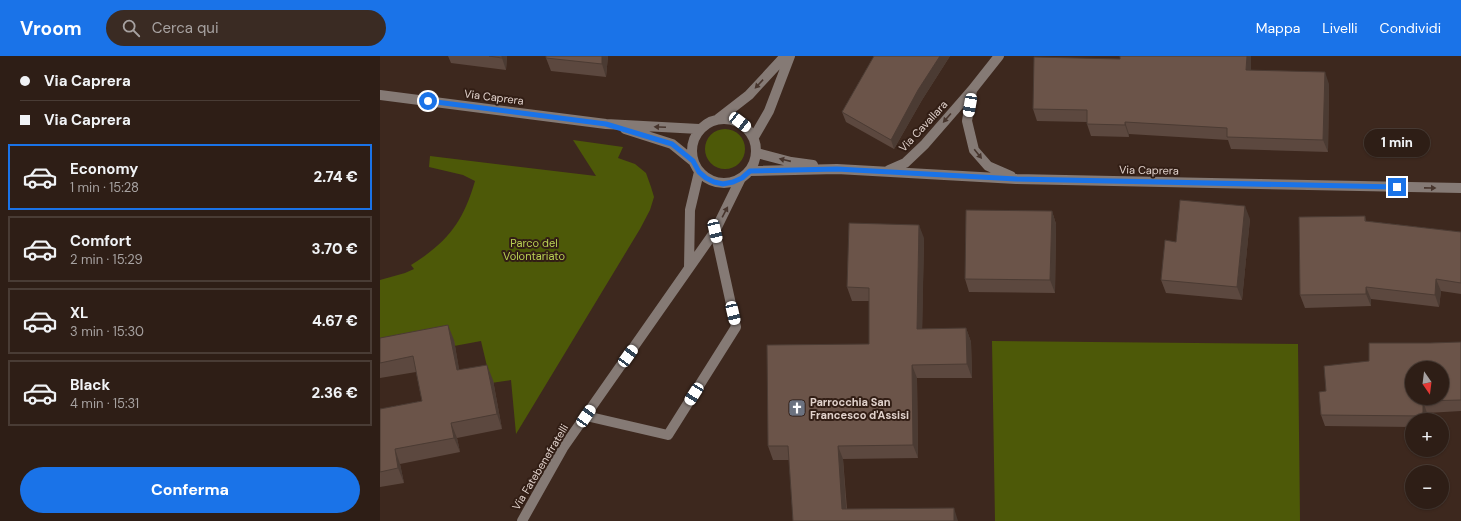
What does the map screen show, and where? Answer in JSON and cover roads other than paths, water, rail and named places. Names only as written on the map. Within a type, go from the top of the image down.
[{"type":"street","points":[[718,119],[749,94],[785,56]]},
{"type":"street","points":[[754,138],[769,111],[790,56]]},
{"type":"street","name":"Via Cavallara","points":[[887,171],[905,162],[920,148],[972,90],[999,56]]},
{"type":"street","name":"Via Cavallara","points":[[972,90],[967,121],[974,150],[988,166],[1016,179]]},
{"type":"street","name":"Via Caprera","points":[[380,95],[606,124],[699,129]]},
{"type":"street","points":[[718,119],[730,119],[740,122],[748,128],[754,138],[757,153],[755,163],[750,171],[742,178],[723,184],[706,178],[699,172],[693,161],[691,150],[699,129],[708,122],[718,119]]},
{"type":"street","name":"Via Caprera","points":[[606,124],[672,144],[693,161]]},
{"type":"street","name":"Via Caprera","points":[[757,153],[790,162],[837,169]]},
{"type":"street","name":"Via Caprera","points":[[750,171],[837,169],[1016,179],[1461,188]]},
{"type":"street","points":[[689,268],[690,210],[699,172]]},
{"type":"street","name":"Via Fatebenefratelli","points":[[522,521],[563,448],[715,231],[742,178]]},
{"type":"street","points":[[586,416],[668,435],[736,327],[715,231]]},
{"type":"place","name":"Parrocchia San Francesco d'Assisi","points":[[797,408]]},
{"type":"park label","name":"Parco del Volontariato","points":[[534,249]]}]
